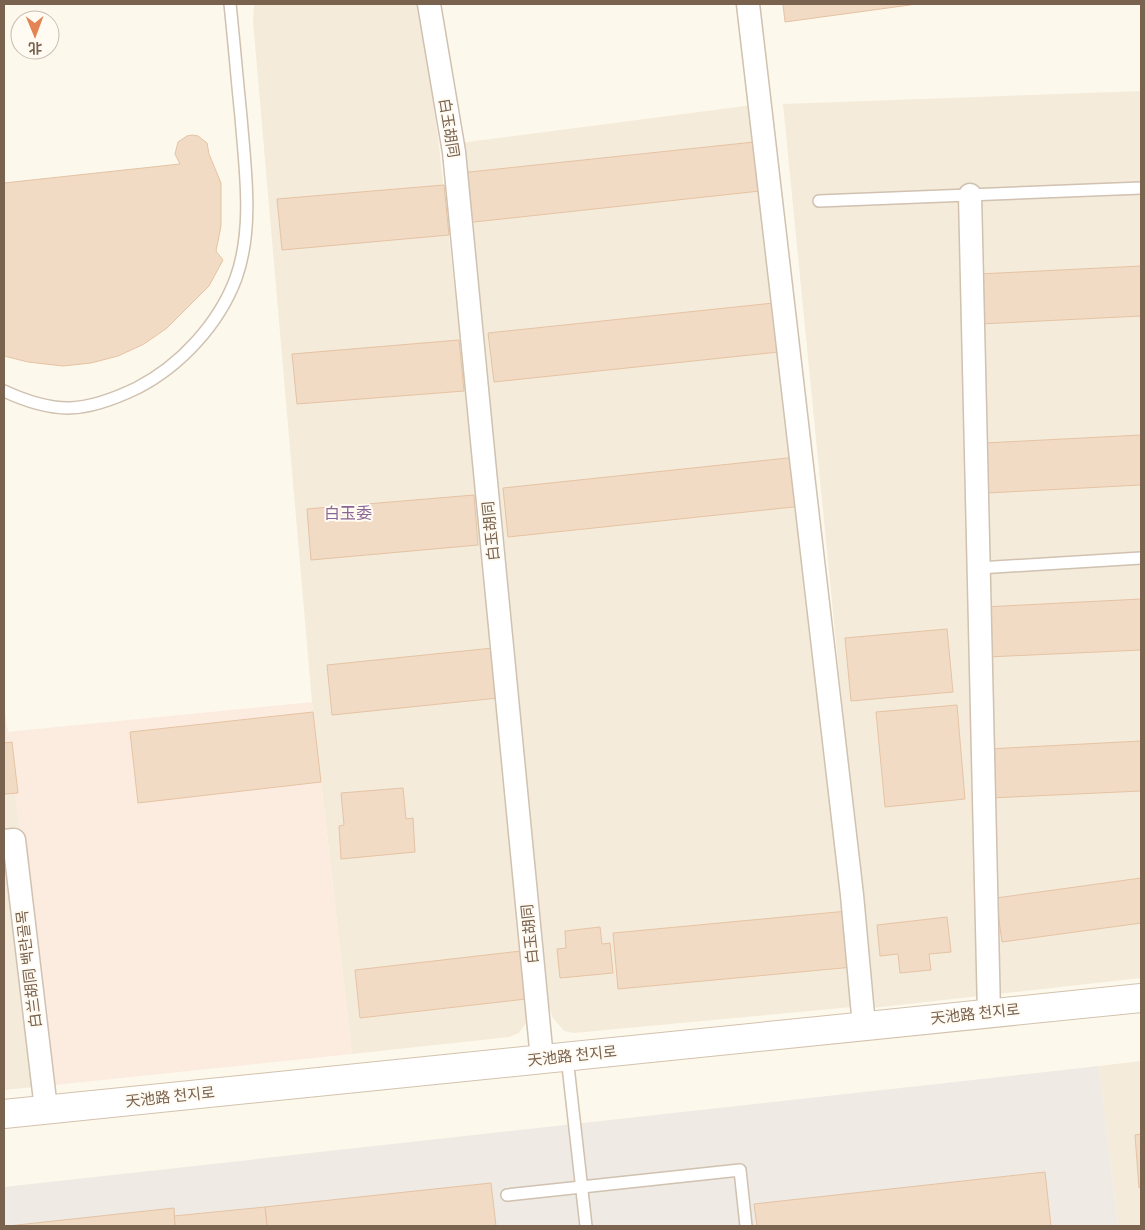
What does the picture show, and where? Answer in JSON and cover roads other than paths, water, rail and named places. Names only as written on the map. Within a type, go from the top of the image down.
[{"type":"street","name":"白玉胡同","points":[[429,4],[454,152],[555,1057]]},
{"type":"street","points":[[748,4],[850,875],[864,1026]]},
{"type":"street","points":[[970,195],[989,1013]]},
{"type":"street","name":"白兰胡同 백란골목","points":[[4,841],[14,840],[46,1109]]},
{"type":"street","name":"天池路 천지로","points":[[4,1114],[1141,998]]},
{"type":"lane","points":[[4,390],[28,402],[50,408],[80,407],[114,398],[144,384],[174,364],[200,339],[223,306],[236,277],[243,246],[246,208],[243,147],[230,4]]},
{"type":"lane","points":[[819,201],[1141,188]]},
{"type":"lane","points":[[979,568],[1141,558]]},
{"type":"lane","points":[[555,1057],[582,1187],[586,1226]]},
{"type":"lane","points":[[507,1195],[740,1170],[746,1226]]},
{"type":"district","name":"白玉委","points":[[348,513]]}]
